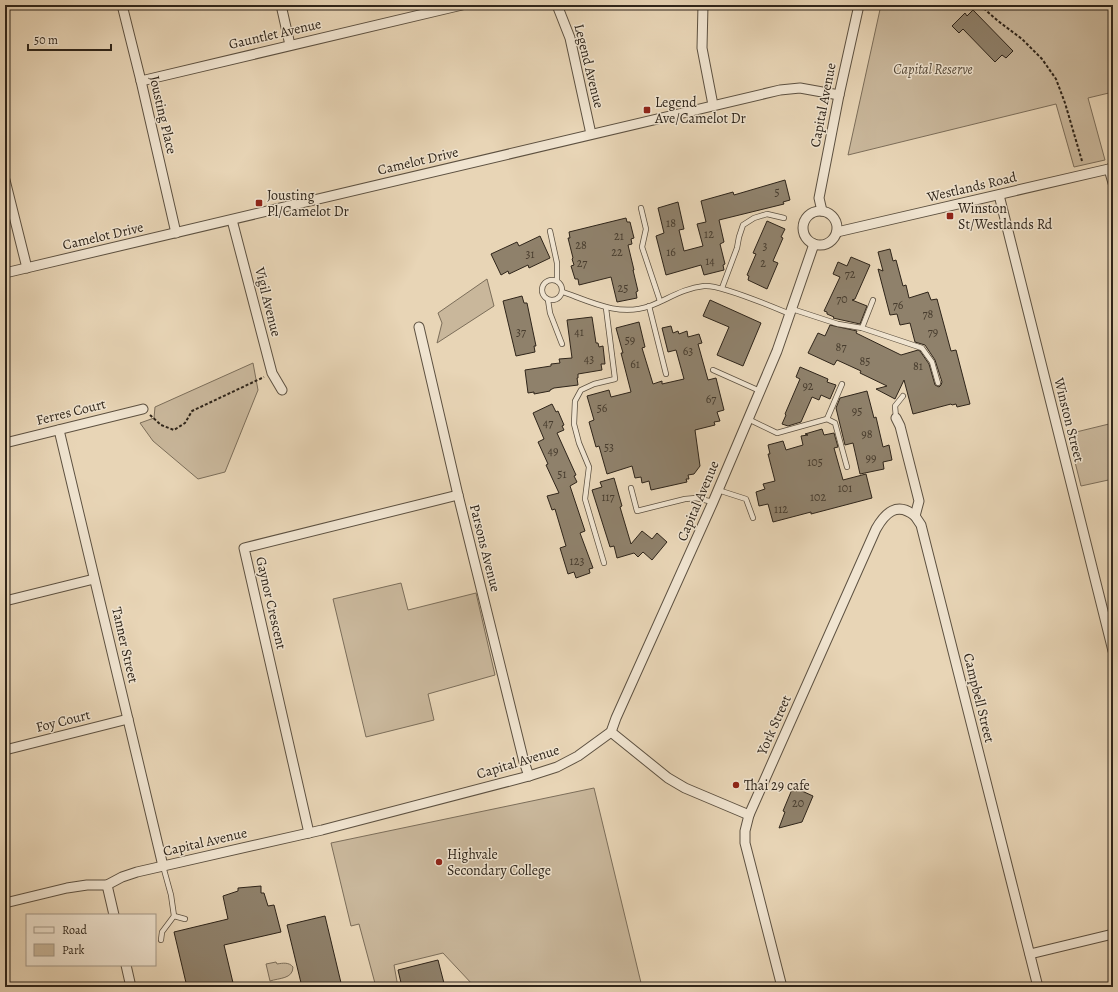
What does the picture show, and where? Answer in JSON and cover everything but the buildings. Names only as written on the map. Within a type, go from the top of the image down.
[{"type":"street","name":"Jousting Place","points":[[122,5],[176,233]]},
{"type":"street","points":[[281,5],[290,45]]},
{"type":"street","name":"Gauntlet Avenue","points":[[141,81],[462,5]]},
{"type":"street","name":"Legend Avenue","points":[[557,5],[570,38],[591,134]]},
{"type":"street","points":[[703,5],[702,48],[713,105]]},
{"type":"street","name":"Capital Avenue","points":[[822,211],[819,198],[858,5]]},
{"type":"street","name":"Camelot Drive","points":[[5,273],[780,90],[800,88],[839,95]]},
{"type":"street","points":[[1111,169],[1113,183]]},
{"type":"street","name":"Westlands Road","points":[[837,232],[1111,169]]},
{"type":"street","points":[[5,180],[27,268]]},
{"type":"street","name":"Winston Street","points":[[999,195],[1113,651]]},
{"type":"street","points":[[822,211],[828,213],[836,221],[837,232],[834,237],[825,244],[814,244],[805,236],[803,225],[805,219],[809,215],[814,212],[822,211]]},
{"type":"street","name":"Vigil Avenue","points":[[232,220],[272,373],[282,390]]},
{"type":"street","name":"Capital Avenue","points":[[5,903],[67,888],[87,885],[107,885],[122,877],[163,866],[309,833],[530,776],[557,768],[578,756],[612,732],[616,718],[713,502],[777,351],[814,244]]},
{"type":"street","name":"Parsons Avenue","points":[[419,327],[458,495],[524,762],[530,776]]},
{"type":"street","name":"Ferres Court","points":[[5,443],[143,409]]},
{"type":"street","points":[[896,418],[900,426],[919,501],[915,516]]},
{"type":"street","name":"Tanner Street","points":[[59,430],[163,866]]},
{"type":"street","name":"Gaynor Crescent","points":[[309,833],[244,548],[458,495]]},
{"type":"street","name":"York Street","points":[[782,987],[745,843],[745,831],[750,815],[876,529],[883,517],[890,511],[897,509],[910,511],[915,516]]},
{"type":"street","name":"Campbell Street","points":[[915,516],[921,525],[1038,987]]},
{"type":"street","points":[[5,601],[94,578]]},
{"type":"street","name":"Foy Court","points":[[5,750],[128,719]]},
{"type":"street","points":[[612,732],[668,778],[685,788],[750,815]]},
{"type":"street","points":[[107,885],[114,914]]},
{"type":"street","points":[[1030,954],[1113,934]]},
{"type":"street","points":[[126,966],[131,987]]},
{"type":"lane","points":[[641,208],[646,229],[642,247],[660,302]]},
{"type":"lane","points":[[722,288],[737,248],[743,225],[754,218],[767,214],[784,218]]},
{"type":"lane","points":[[550,231],[557,263],[557,281]]},
{"type":"lane","points":[[548,300],[555,300],[563,292],[562,286],[557,281],[550,280],[543,285],[542,288],[543,294],[548,300],[550,313],[562,344]]},
{"type":"lane","points":[[563,292],[606,308],[629,310],[649,306],[682,291],[705,286],[722,288],[791,311],[838,324],[862,328],[922,348],[932,362],[938,383]]},
{"type":"lane","points":[[862,328],[873,300]]},
{"type":"lane","points":[[649,306],[666,374]]},
{"type":"lane","points":[[604,563],[585,499],[589,467],[579,443],[574,424],[575,401],[581,390],[594,384],[615,379],[606,308]]},
{"type":"lane","points":[[713,370],[760,391]]},
{"type":"lane","points":[[827,419],[842,384]]},
{"type":"lane","points":[[896,418],[894,406],[903,396]]},
{"type":"lane","points":[[748,419],[777,433],[827,419],[836,423],[847,467]]},
{"type":"lane","points":[[631,488],[637,511],[685,499],[696,498],[713,502]]},
{"type":"lane","points":[[718,490],[746,499],[753,518]]},
{"type":"lane","points":[[161,940],[162,932],[174,916],[171,895],[163,866]]},
{"type":"lane","points":[[174,916],[185,919]]},
{"type":"path","points":[[980,5],[1022,39],[1042,59],[1056,79],[1065,103],[1082,161]]},
{"type":"path","points":[[143,409],[161,425],[174,430],[185,423],[192,411],[272,373]]},
{"type":"green space","name":"Capital Reserve","points":[[881,5],[1113,5],[1113,92],[1088,98],[1105,160],[1074,167],[1056,104],[848,155]]},
{"type":"green space","points":[[487,279],[494,306],[437,343],[442,323],[438,313]]},
{"type":"green space","points":[[253,363],[258,390],[225,472],[198,479],[153,441],[140,423],[154,418],[155,407]]},
{"type":"green space","points":[[1113,423],[1113,479],[1081,486],[1068,434]]},
{"type":"green space","points":[[401,583],[408,610],[476,593],[495,675],[428,694],[434,720],[366,737],[333,599]]},
{"type":"green space","points":[[594,788],[642,987],[474,987],[443,953],[394,965],[398,987],[376,987],[359,924],[351,926],[331,843]]},
{"type":"green space","points":[[276,962],[277,964],[290,964],[293,967],[292,971],[288,976],[270,981],[266,964]]},
{"type":"place","name":"Legend Ave/Camelot Dr","points":[[647,110]]},
{"type":"place","name":"Jousting Pl/Camelot Dr","points":[[259,203]]},
{"type":"place","name":"Winston St/Westlands Rd","points":[[950,216]]},
{"type":"place","name":"Thai 29 cafe","points":[[736,785]]},
{"type":"place","name":"Highvale Secondary College","points":[[439,862]]}]
